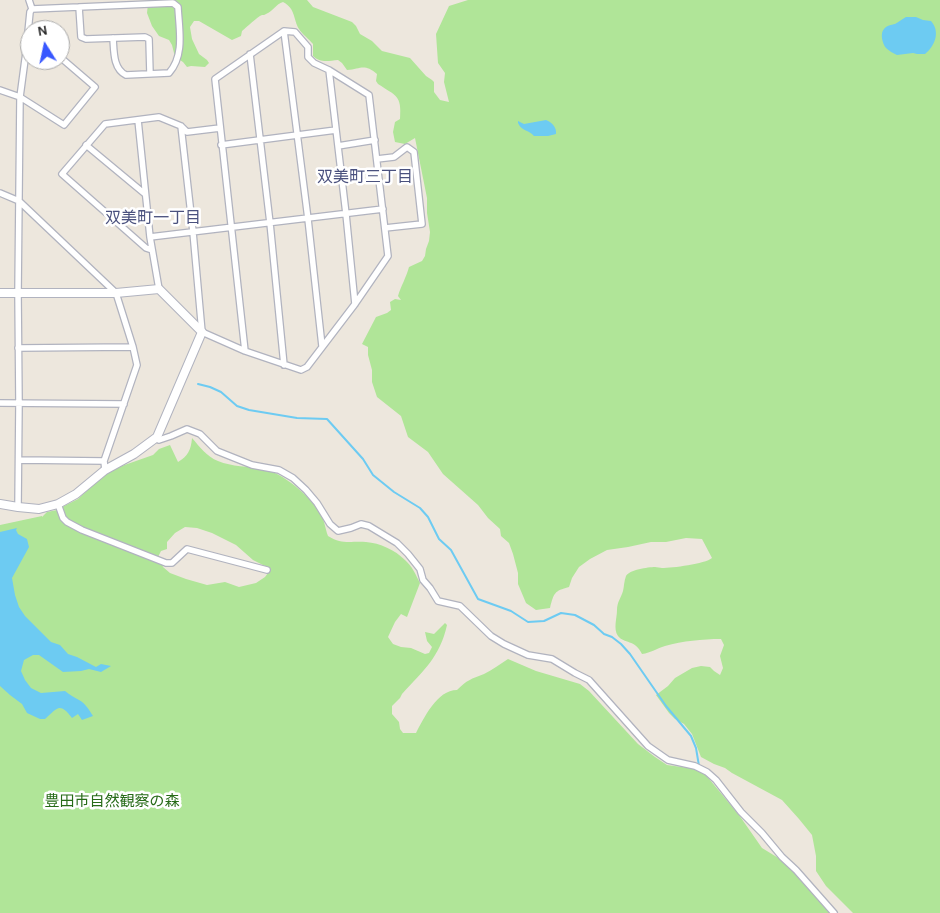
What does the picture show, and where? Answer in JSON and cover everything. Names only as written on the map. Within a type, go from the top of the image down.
[{"type":"street","points":[[29,0],[32,9],[30,20]]},
{"type":"street","points":[[32,9],[173,3],[178,7],[179,53],[175,66],[169,73],[126,75],[121,73],[116,64],[113,38]]},
{"type":"street","points":[[79,7],[81,38],[145,37],[149,39],[150,74]]},
{"type":"street","points":[[284,30],[322,346]]},
{"type":"street","points":[[138,120],[150,237],[159,289],[202,332],[245,351],[301,370],[306,367],[355,304],[388,256],[369,95],[314,63],[308,57],[308,47],[295,32],[284,30],[214,79],[245,351]]},
{"type":"street","points":[[250,54],[284,364]]},
{"type":"street","points":[[0,90],[20,97],[64,125],[95,86],[70,65]]},
{"type":"street","points":[[18,507],[20,97],[25,70]]},
{"type":"street","points":[[329,70],[355,304]]},
{"type":"street","points":[[152,250],[146,248],[62,174],[105,124],[159,117],[180,126],[187,132],[220,128]]},
{"type":"street","points":[[0,504],[40,509],[58,504],[76,494],[105,470],[134,454],[157,437],[202,332],[193,232],[180,126]]},
{"type":"street","points":[[222,145],[336,130]]},
{"type":"street","points":[[338,146],[375,140]]},
{"type":"street","points":[[86,146],[145,194]]},
{"type":"street","points":[[377,159],[394,157],[407,147],[414,152],[422,224],[385,228]]},
{"type":"street","points":[[0,193],[19,201],[116,294],[137,364],[104,461],[105,470]]},
{"type":"street","points":[[150,237],[383,209]]},
{"type":"street","points":[[0,293],[116,294],[159,289]]},
{"type":"street","points":[[18,348],[133,347]]},
{"type":"street","points":[[0,403],[124,404]]},
{"type":"street","points":[[157,437],[159,440],[187,429],[200,434],[217,451],[252,465],[278,470],[293,478],[306,490],[330,524],[338,531],[360,524],[369,526],[397,543],[420,569],[422,580],[430,588],[438,601],[460,606],[491,636],[504,644],[528,655],[552,659],[589,680],[648,746],[668,760],[695,766],[707,772],[716,780],[741,812],[762,832],[834,913]]},
{"type":"street","points":[[19,460],[104,461]]},
{"type":"street","points":[[58,504],[63,518],[82,530],[166,563],[172,563],[187,549],[267,570]]},
{"type":"green space","points":[[152,0],[307,0],[313,7],[352,22],[360,34],[372,41],[382,51],[410,58],[434,82],[434,92],[440,100],[449,102],[444,82],[445,73],[438,63],[436,34],[449,6],[468,0],[940,0],[940,913],[853,913],[826,886],[816,871],[816,856],[812,835],[782,800],[725,768],[701,757],[692,734],[684,724],[669,713],[656,695],[675,678],[692,668],[710,667],[720,675],[723,668],[720,656],[724,645],[721,639],[679,643],[642,654],[636,646],[618,636],[615,627],[617,607],[626,576],[644,568],[667,568],[696,564],[708,560],[712,558],[702,539],[686,538],[666,542],[651,542],[607,550],[579,567],[569,587],[555,593],[550,608],[536,610],[526,603],[518,584],[518,573],[513,554],[509,543],[501,536],[500,529],[478,505],[443,474],[428,452],[408,437],[401,416],[377,397],[372,382],[368,347],[362,344],[376,317],[391,310],[390,302],[395,299],[401,300],[398,296],[409,267],[422,261],[425,256],[430,232],[427,198],[415,138],[405,144],[395,142],[393,132],[395,122],[400,119],[400,105],[397,97],[378,84],[376,81],[377,74],[369,69],[347,70],[338,60],[324,61],[318,60],[313,56],[313,44],[300,31],[292,11],[283,2],[265,15],[257,18],[242,31],[241,36],[232,40],[199,21],[194,21],[190,27],[192,39],[199,54],[209,63],[205,67],[187,67],[175,57],[169,40],[159,36],[152,26],[147,13],[148,4]]},
{"type":"green space","name":"豊田市自然観察の森","points":[[192,438],[200,448],[218,461],[264,469],[286,480],[315,505],[321,513],[328,536],[333,539],[342,542],[366,542],[382,545],[397,553],[412,568],[420,583],[407,617],[401,614],[388,637],[393,644],[411,648],[425,654],[429,653],[432,647],[427,641],[425,632],[434,634],[445,623],[447,625],[440,646],[430,663],[392,706],[392,714],[399,722],[403,733],[416,733],[432,706],[443,695],[457,690],[467,682],[508,659],[536,671],[580,684],[589,691],[638,744],[655,757],[667,765],[696,769],[705,774],[739,815],[762,848],[780,859],[813,887],[830,913],[0,913],[0,525],[42,517],[47,512],[57,510],[65,523],[76,530],[162,564],[170,573],[186,579],[207,585],[225,582],[239,587],[256,583],[265,577],[271,569],[253,560],[236,545],[212,533],[197,528],[185,527],[175,533],[167,542],[167,549],[161,551],[158,557],[77,526],[65,517],[62,507],[78,499],[107,472],[153,455],[159,449],[170,445],[178,462],[188,452]]},
{"type":"water","points":[[906,17],[916,17],[931,21],[934,25],[936,38],[925,54],[897,55],[886,48],[882,35],[884,29]]},
{"type":"water","points":[[546,120],[554,126],[556,134],[534,136],[521,128],[518,123],[518,121],[524,124]]},
{"type":"water","points":[[17,528],[18,534],[27,539],[29,547],[12,578],[19,607],[25,616],[51,642],[60,645],[68,654],[96,667],[101,664],[111,666],[101,672],[89,669],[63,672],[39,655],[33,655],[24,660],[21,671],[31,688],[41,693],[65,691],[84,703],[93,716],[82,720],[78,714],[72,718],[64,710],[58,708],[45,719],[40,719],[27,713],[22,704],[0,686],[0,532]]},
{"type":"waterway","points":[[198,384],[221,392],[237,406],[249,410],[297,418],[327,419],[363,459],[373,475],[394,492],[420,508],[428,517],[439,539],[451,550],[478,599],[511,611],[528,622],[544,621],[561,613],[575,615],[594,625],[604,634],[621,644],[666,706],[691,736],[696,748],[699,766]]},
{"type":"district","name":"双美町三丁目","points":[[365,177]]},
{"type":"district","name":"双美町一丁目","points":[[153,218]]}]
